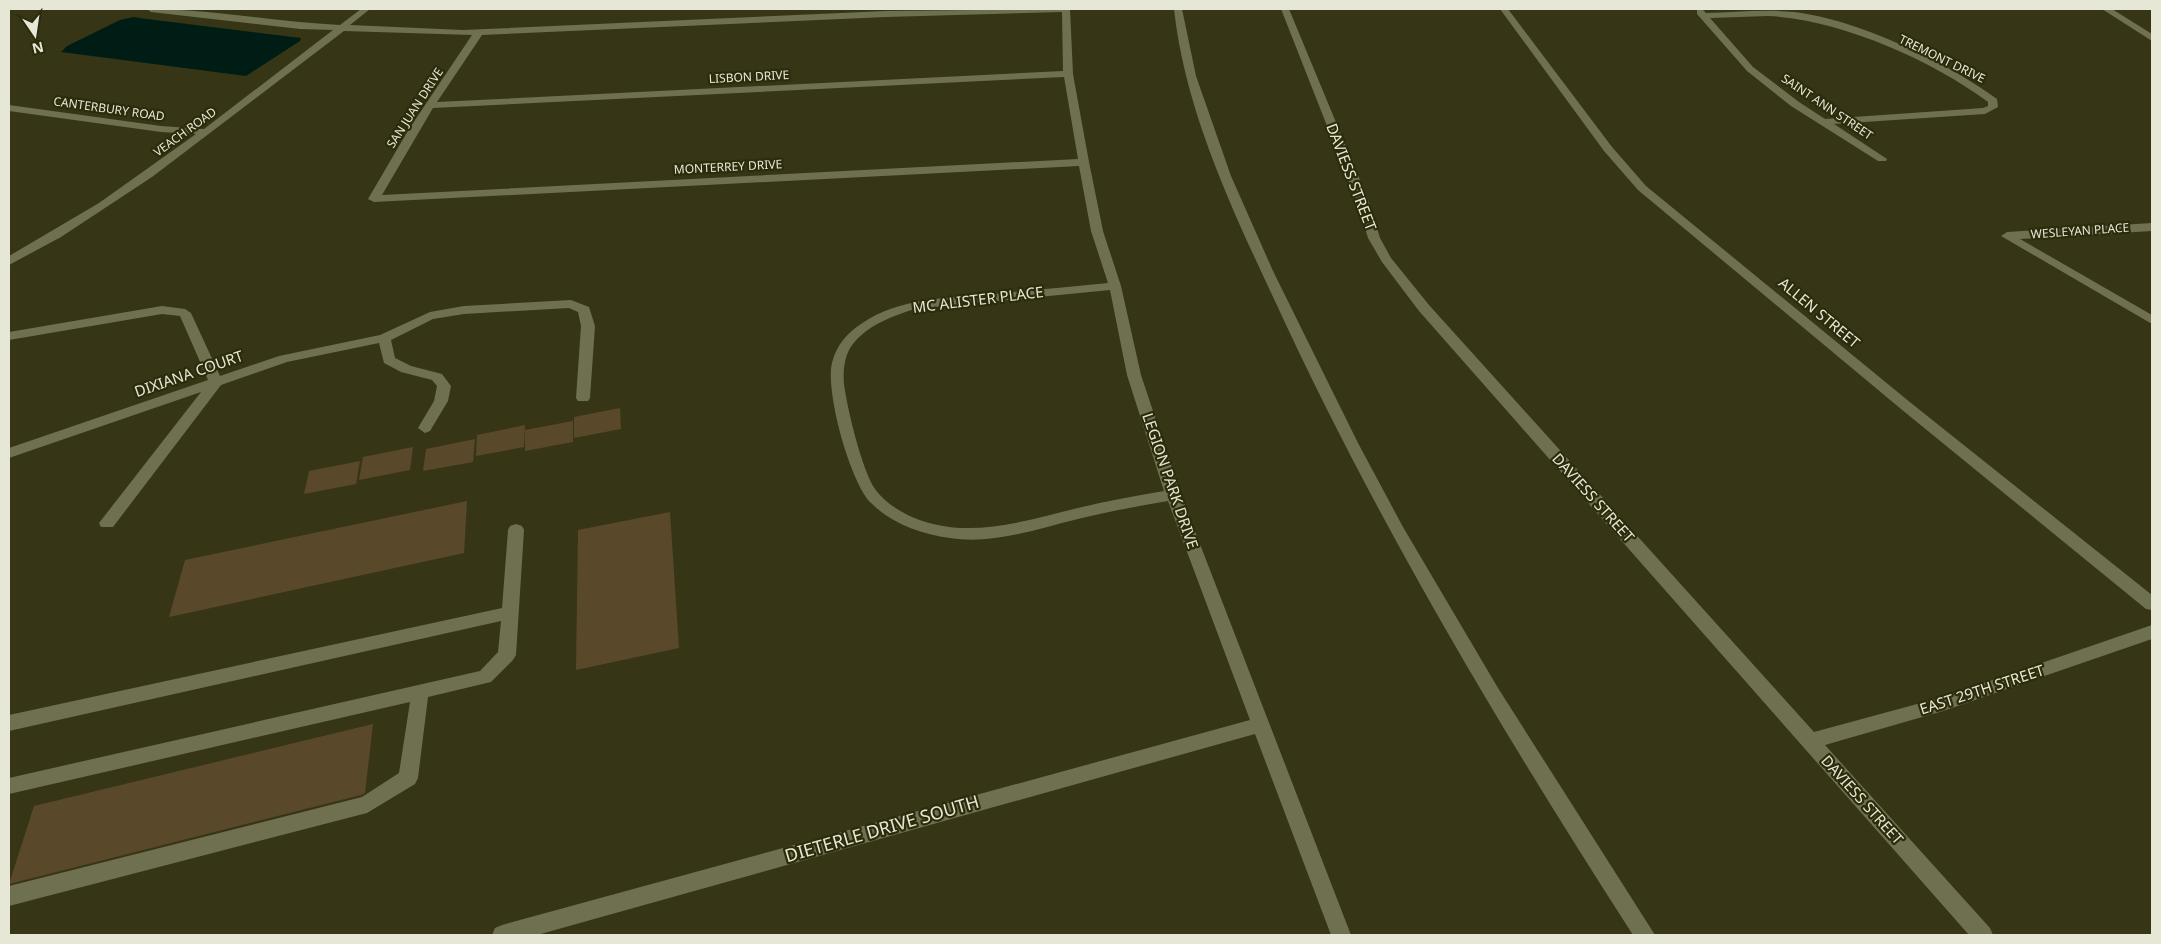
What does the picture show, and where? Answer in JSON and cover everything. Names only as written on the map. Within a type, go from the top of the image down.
[{"type":"street","points":[[151,9],[340,29],[422,33],[1066,9]]},
{"type":"street","name":"VEACH ROAD","points":[[9,261],[89,216],[206,132],[366,9]]},
{"type":"street","name":"LEGION PARK DRIVE","points":[[1066,9],[1068,74],[1084,162],[1097,231],[1115,286],[1134,375],[1173,495],[1341,935]]},
{"type":"street","points":[[1178,9],[1185,50],[1216,148],[1246,224],[1292,328],[1333,410],[1450,623],[1579,835],[1645,935]]},
{"type":"street","name":"DAVIESS STREET","points":[[1285,9],[1363,202],[1374,238],[1386,259],[1424,308],[1983,935]]},
{"type":"street","name":"ALLEN STREET","points":[[1504,9],[1608,149],[1642,188],[1898,400],[2152,604]]},
{"type":"street","points":[[2106,9],[2152,38]]},
{"type":"street","name":"SAINT ANN STREET","points":[[1700,13],[1750,69],[1822,122],[1882,159]]},
{"type":"street","name":"TREMONT DRIVE","points":[[1700,13],[1790,15],[1823,20],[1916,58],[1956,78],[1993,101],[1993,107],[1985,112],[1822,122]]},
{"type":"street","name":"SAN JUAN DRIVE","points":[[374,199],[414,129],[432,105],[479,32]]},
{"type":"street","name":"LISBON DRIVE","points":[[432,105],[1068,74]]},
{"type":"street","name":"CANTERBURY ROAD","points":[[9,108],[161,129],[206,132]]},
{"type":"street","name":"MONTERREY DRIVE","points":[[374,199],[1084,162]]},
{"type":"street","name":"WESLEYAN PLACE","points":[[2152,227],[2007,236],[2152,320]]},
{"type":"street","name":"MC ALISTER PLACE","points":[[1115,286],[914,305],[872,322],[855,334],[843,349],[837,365],[837,384],[859,472],[869,492],[889,511],[907,522],[936,531],[967,534],[1000,531],[1117,504],[1173,495]]},
{"type":"street","name":"DIXIANA COURT","points":[[9,453],[284,359],[384,338],[430,316],[464,310],[571,304],[584,310],[588,326],[583,398]]},
{"type":"street","points":[[9,336],[162,310],[185,314],[216,382],[107,523]]},
{"type":"street","points":[[384,338],[389,360],[406,369],[437,377],[444,386],[440,400],[425,428]]},
{"type":"street","points":[[9,786],[485,677],[507,655],[516,530]]},
{"type":"street","points":[[9,723],[510,613]]},
{"type":"street","name":"EAST 29TH STREET","points":[[1810,741],[1944,704],[2152,632]]},
{"type":"street","points":[[9,896],[367,804],[408,778],[420,692]]},
{"type":"street","name":"DIETERLE DRIVE SOUTH","points":[[502,935],[1262,724]]},
{"type":"water","points":[[134,17],[301,38],[300,41],[246,76],[61,52],[67,46],[120,20]]},
{"type":"building","points":[[620,408],[621,429],[574,438],[574,417]]},
{"type":"building","points":[[573,421],[573,442],[525,451],[525,430]]},
{"type":"building","points":[[525,425],[524,447],[476,456],[477,435]]},
{"type":"building","points":[[475,439],[473,462],[423,471],[426,449]]},
{"type":"building","points":[[413,447],[410,470],[359,480],[363,457]]},
{"type":"building","points":[[360,461],[356,484],[304,494],[309,471]]},
{"type":"building","points":[[467,501],[464,553],[169,617],[185,560]]},
{"type":"building","points":[[670,512],[679,648],[576,670],[578,530]]},
{"type":"building","points":[[373,724],[365,793],[361,795],[9,884],[34,806]]}]
